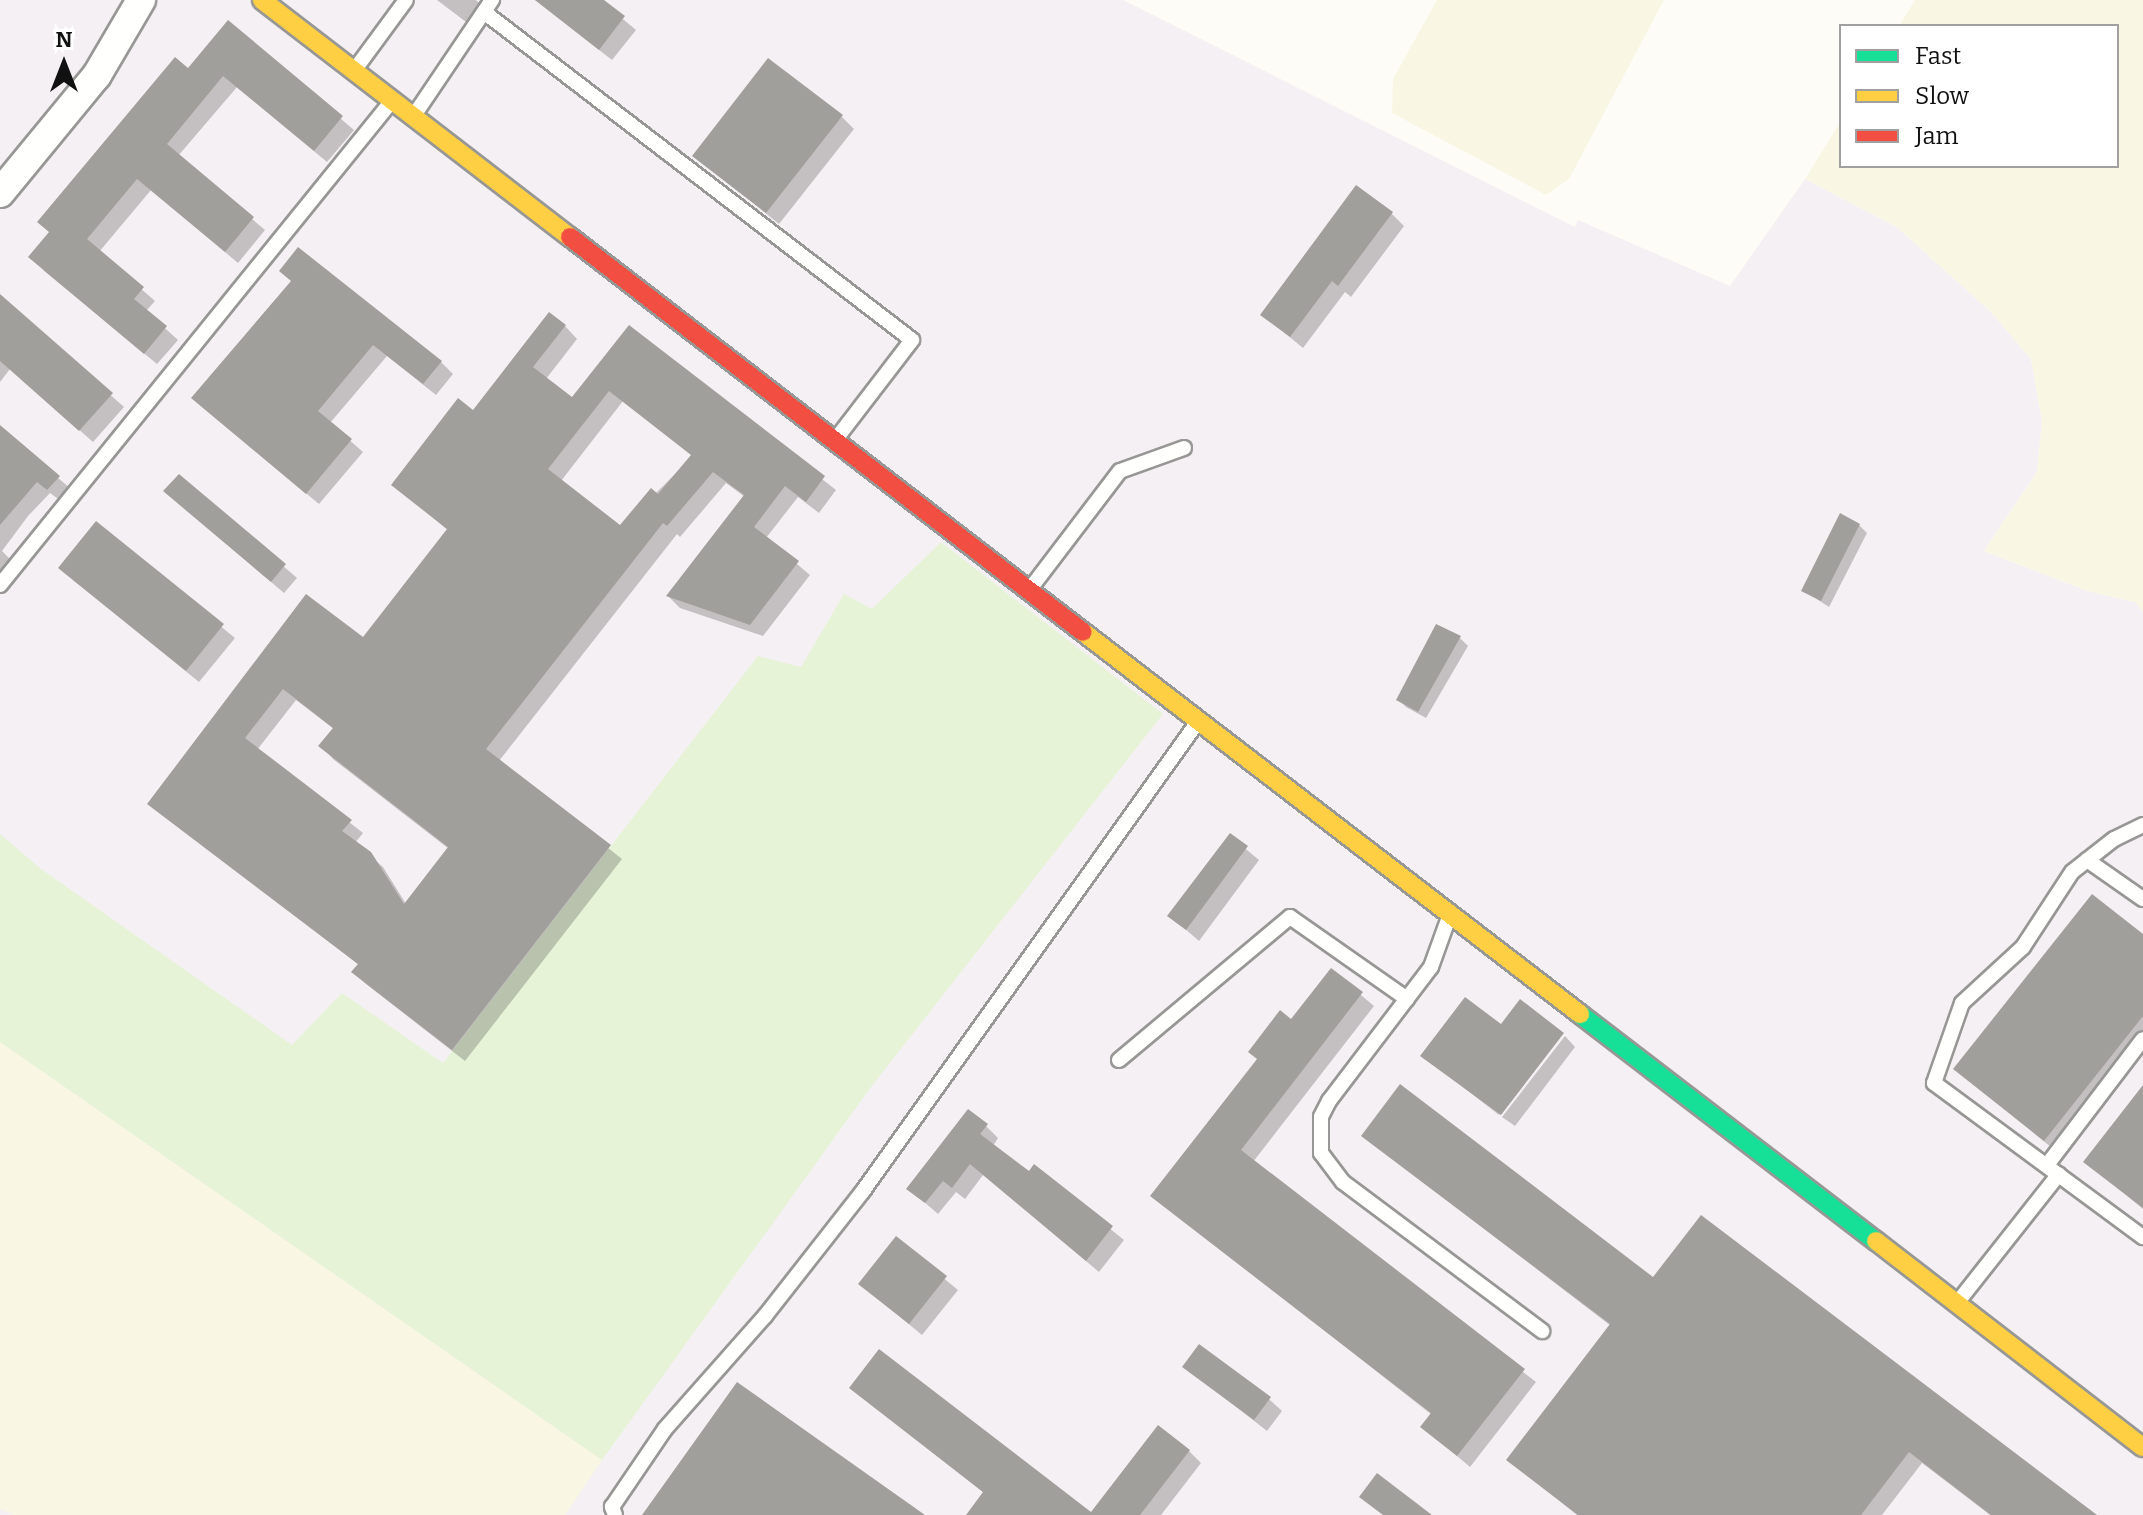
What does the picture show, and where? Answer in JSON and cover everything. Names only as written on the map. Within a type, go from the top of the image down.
[{"type":"street","points":[[0,193],[97,75],[141,0]]},
{"type":"street","points":[[262,0],[2143,1447]]},
{"type":"lane","points":[[353,72],[406,0]]},
{"type":"lane","points":[[413,118],[488,6],[912,340],[835,440]]},
{"type":"lane","points":[[0,585],[391,101]]},
{"type":"lane","points":[[1028,592],[1120,471],[1184,448]]},
{"type":"lane","points":[[615,1515],[612,1507],[665,1429],[765,1316],[863,1191],[1200,719]]},
{"type":"lane","points":[[2143,825],[2072,872],[2023,947],[1962,1003],[1934,1083],[2143,1237]]},
{"type":"lane","points":[[2087,860],[2143,899]]},
{"type":"lane","points":[[1451,913],[1431,967],[1329,1101],[1321,1117],[1321,1153],[1343,1182],[1542,1331]]},
{"type":"lane","points":[[1119,1060],[1290,917],[1407,999]]},
{"type":"lane","points":[[2047,1165],[2143,1039]]},
{"type":"lane","points":[[1957,1303],[2059,1174]]},
{"type":"shaded area","points":[[0,0],[1123,0],[1575,227],[1578,220],[1730,286],[1805,179],[1897,227],[1991,312],[2031,359],[2042,421],[2037,472],[1984,551],[2088,591],[2135,602],[2143,612],[2143,1515],[0,1515]]},
{"type":"shaded area","points":[[1437,0],[1664,0],[1569,179],[1546,195],[1392,113],[1393,79]]},
{"type":"shaded area","points":[[1915,0],[2143,0],[2143,612],[2135,602],[2088,591],[1984,551],[2037,472],[2042,421],[2031,359],[1991,312],[1897,227],[1805,179],[1839,124],[1839,168],[2119,168],[2119,24],[1900,24]]},
{"type":"shaded area","points":[[0,1042],[602,1460],[565,1515],[15,1515],[0,1509]]},
{"type":"green space","points":[[941,542],[1163,714],[871,1087],[602,1460],[0,1042],[0,834],[41,869],[292,1045],[342,993],[443,1063],[758,656],[801,667],[844,594],[872,609]]},
{"type":"building","points":[[535,0],[604,0],[625,16],[599,50]]},
{"type":"building","points":[[228,20],[343,116],[314,151],[223,76],[167,144],[254,217],[225,252],[137,179],[87,239],[144,287],[134,299],[167,326],[144,354],[28,257],[49,232],[37,222],[175,57],[188,68]]},
{"type":"building","points":[[768,58],[843,115],[766,213],[692,156]]},
{"type":"building","points":[[1356,185],[1393,212],[1338,286],[1332,281],[1290,337],[1260,315]]},
{"type":"building","points":[[298,247],[442,361],[423,384],[373,345],[318,411],[352,439],[306,494],[191,398],[291,281],[279,271]]},
{"type":"building","points":[[0,294],[113,393],[79,431],[0,361]]},
{"type":"building","points":[[549,312],[566,325],[533,367],[572,397],[629,325],[825,476],[806,502],[785,486],[754,527],[799,561],[750,625],[666,596],[744,495],[713,472],[667,526],[663,523],[486,749],[611,845],[452,1050],[351,972],[358,964],[147,804],[306,594],[363,637],[447,529],[391,485],[458,398],[473,410]],"holes":[[[609,391],[691,455],[658,494],[651,488],[620,525],[548,469]],[[283,689],[333,728],[318,746],[448,847],[404,904],[371,852],[342,831],[352,820],[245,738]]]},
{"type":"building","points":[[0,425],[60,476],[47,490],[37,482],[0,525]]},
{"type":"building","points":[[179,474],[286,564],[271,582],[163,491]]},
{"type":"building","points":[[1840,513],[1860,524],[1821,601],[1801,591]]},
{"type":"building","points":[[96,521],[224,624],[186,671],[58,568]]},
{"type":"building","points":[[1436,624],[1461,636],[1418,712],[1396,700]]},
{"type":"building","points":[[1230,833],[1248,846],[1186,930],[1167,916]]},
{"type":"building","points":[[2092,894],[2143,934],[2143,1016],[2044,1141],[1953,1069]]},
{"type":"building","points":[[1331,968],[1363,992],[1241,1150],[1525,1369],[1457,1456],[1420,1427],[1431,1413],[1150,1196],[1257,1059],[1248,1052],[1280,1010],[1291,1019]]},
{"type":"building","points":[[1465,997],[1501,1024],[1520,999],[1564,1033],[1501,1115],[1420,1056]]},
{"type":"building","points":[[1400,1084],[1653,1277],[1701,1215],[2097,1515],[1991,1515],[1909,1452],[1861,1515],[1578,1515],[1506,1460],[1610,1324],[1361,1136]]},
{"type":"building","points":[[2143,1085],[2143,1208],[2083,1162]]},
{"type":"building","points":[[968,1109],[988,1124],[980,1134],[1029,1171],[1034,1164],[1113,1226],[1086,1261],[970,1164],[952,1188],[943,1181],[925,1203],[906,1189]]},
{"type":"building","points":[[896,1236],[947,1276],[909,1324],[858,1284]]},
{"type":"building","points":[[1199,1344],[1271,1397],[1254,1420],[1182,1367]]},
{"type":"building","points":[[879,1349],[1091,1512],[1158,1425],[1190,1450],[1140,1515],[966,1515],[983,1492],[849,1388]]},
{"type":"building","points":[[737,1382],[925,1515],[642,1515]]},
{"type":"building","points":[[1377,1473],[1432,1515],[1383,1515],[1359,1497]]},
{"type":"traffic: fast","points":[[1580,1014],[1876,1241]]},
{"type":"traffic: slow","points":[[262,0],[570,237]]},
{"type":"traffic: slow","points":[[1083,632],[1580,1014]]},
{"type":"traffic: slow","points":[[1876,1241],[2143,1447]]},
{"type":"traffic: jam","points":[[570,237],[1083,632]]}]
